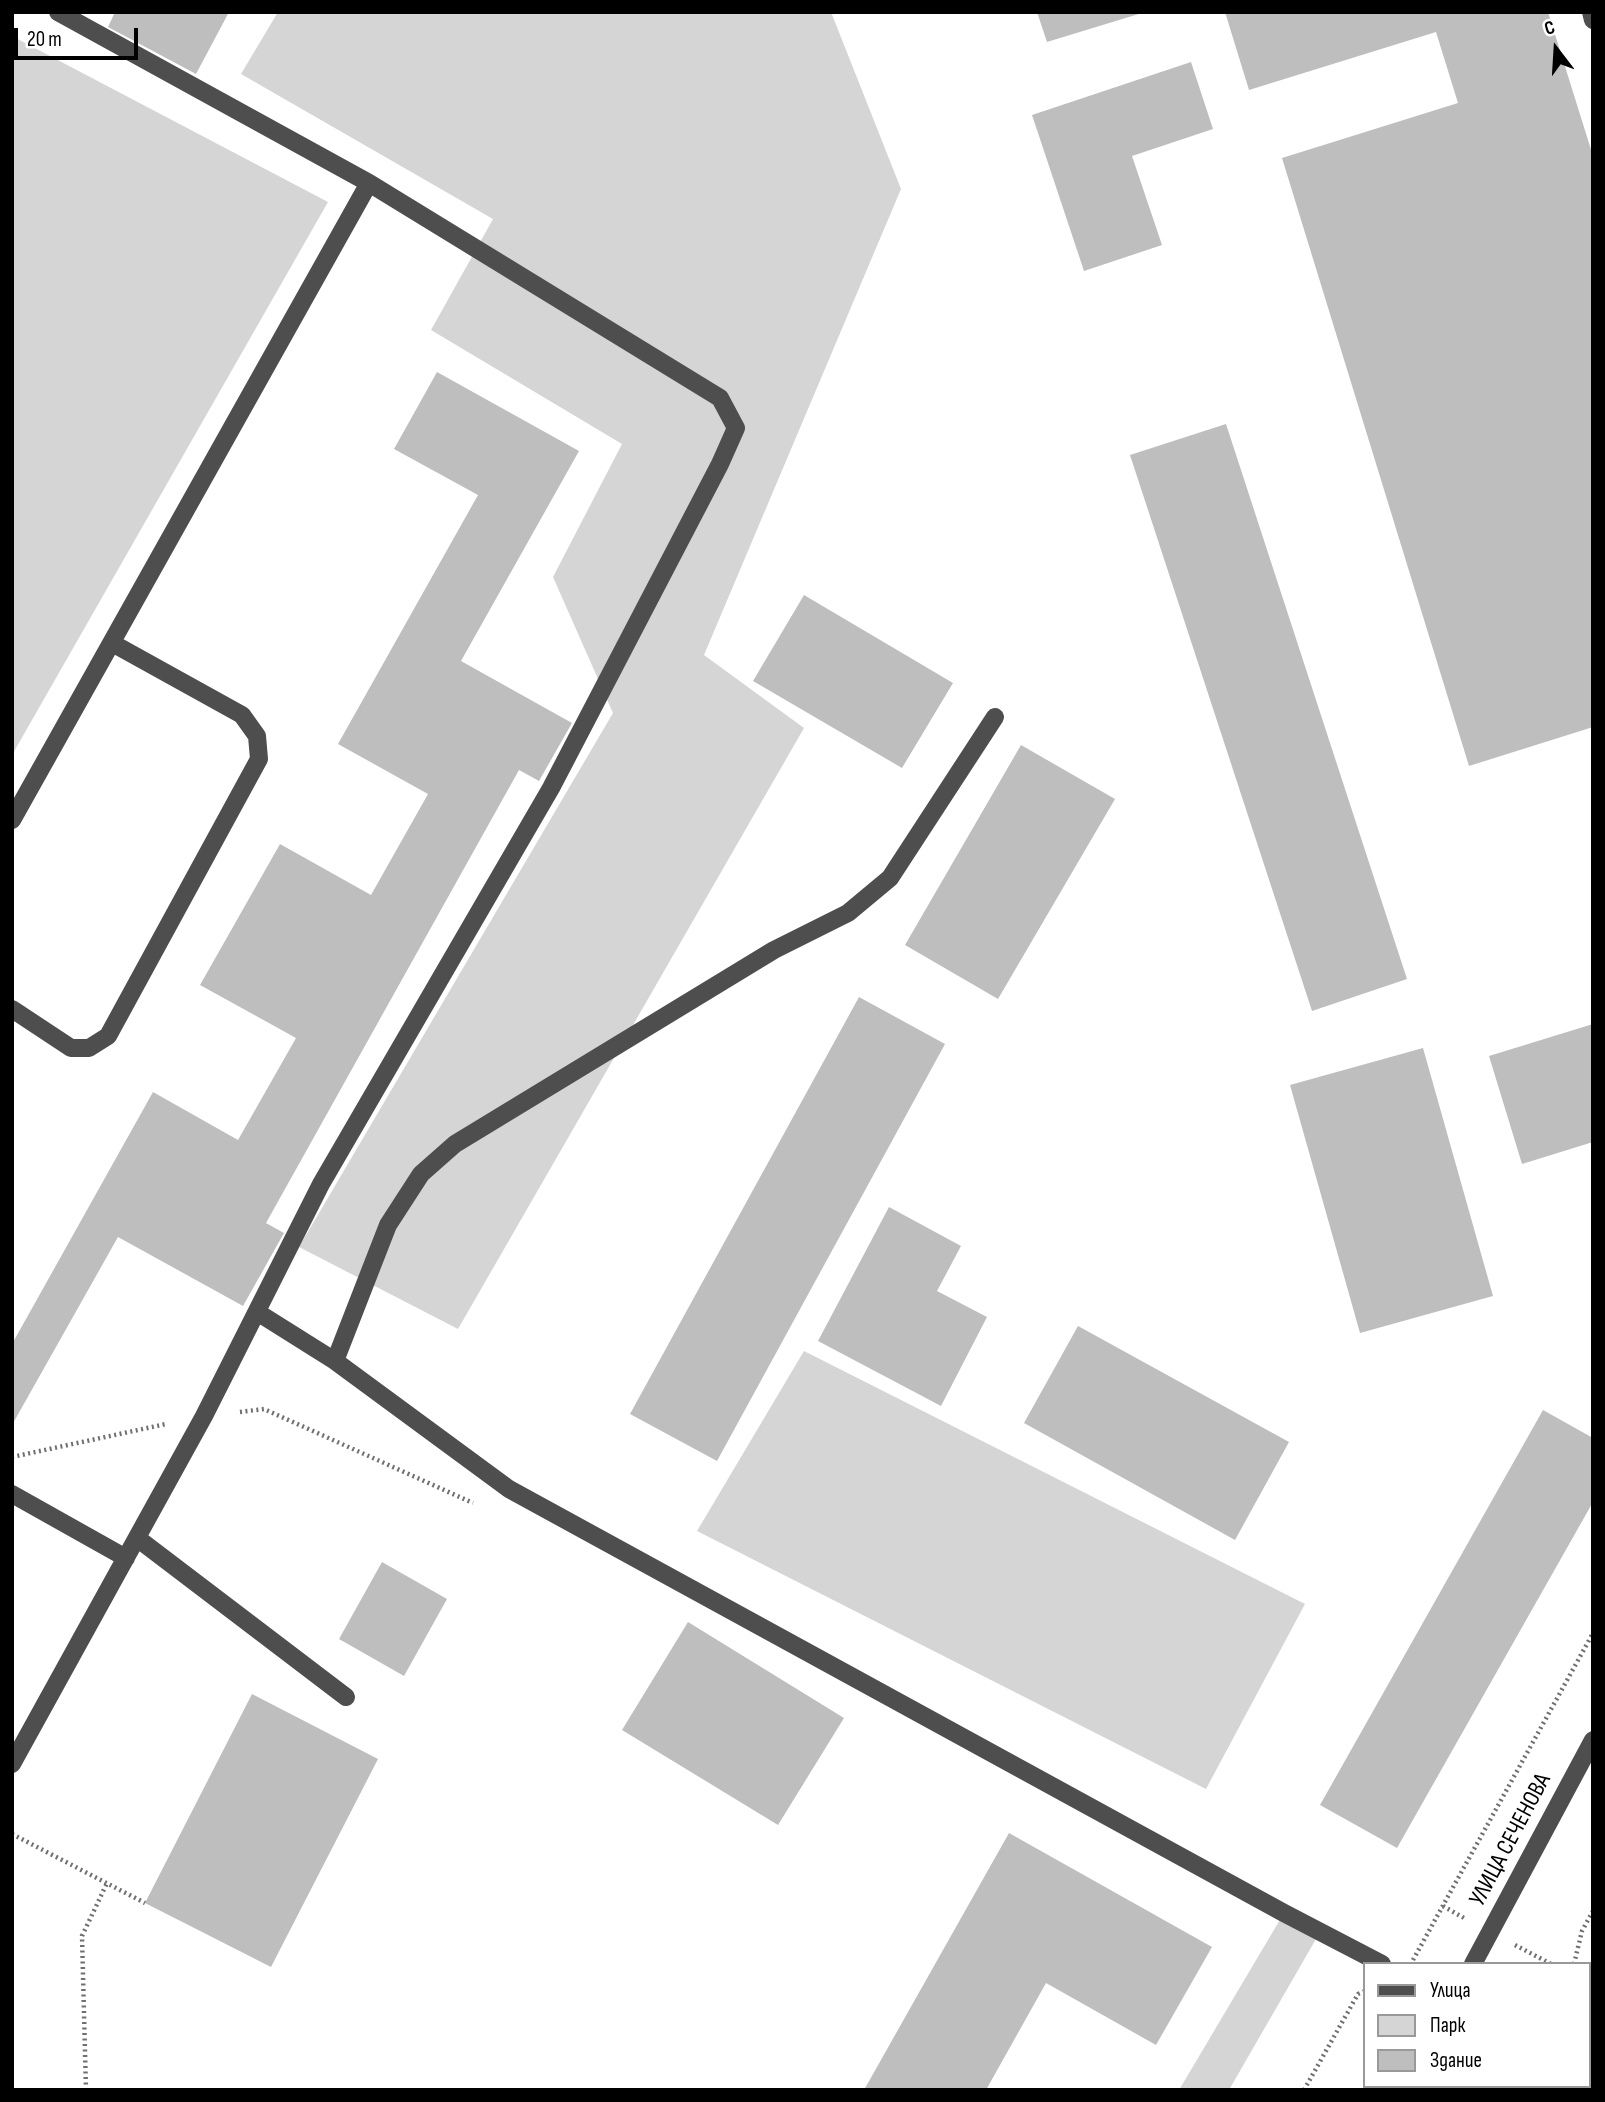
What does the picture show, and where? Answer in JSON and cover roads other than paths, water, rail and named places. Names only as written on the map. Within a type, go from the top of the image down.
[{"type":"street","points":[[12,1763],[204,1416],[321,1184],[551,788],[720,464],[736,428],[720,398],[369,183],[58,12]]},
{"type":"street","points":[[1591,12],[1593,20]]},
{"type":"street","points":[[12,820],[369,183]]},
{"type":"street","points":[[12,1009],[71,1048],[89,1048],[108,1036],[259,759],[257,736],[242,716],[112,643]]},
{"type":"street","points":[[335,1361],[388,1226],[421,1174],[455,1144],[774,950],[848,913],[890,878],[995,717]]},
{"type":"street","points":[[257,1312],[335,1361],[509,1489],[1247,1893],[1378,1962]]},
{"type":"street","points":[[12,1494],[126,1558]]},
{"type":"street","points":[[137,1538],[346,1697]]},
{"type":"street","name":"УЛИЦА СЕЧЕНОВА","points":[[1474,1962],[1593,1740]]}]
